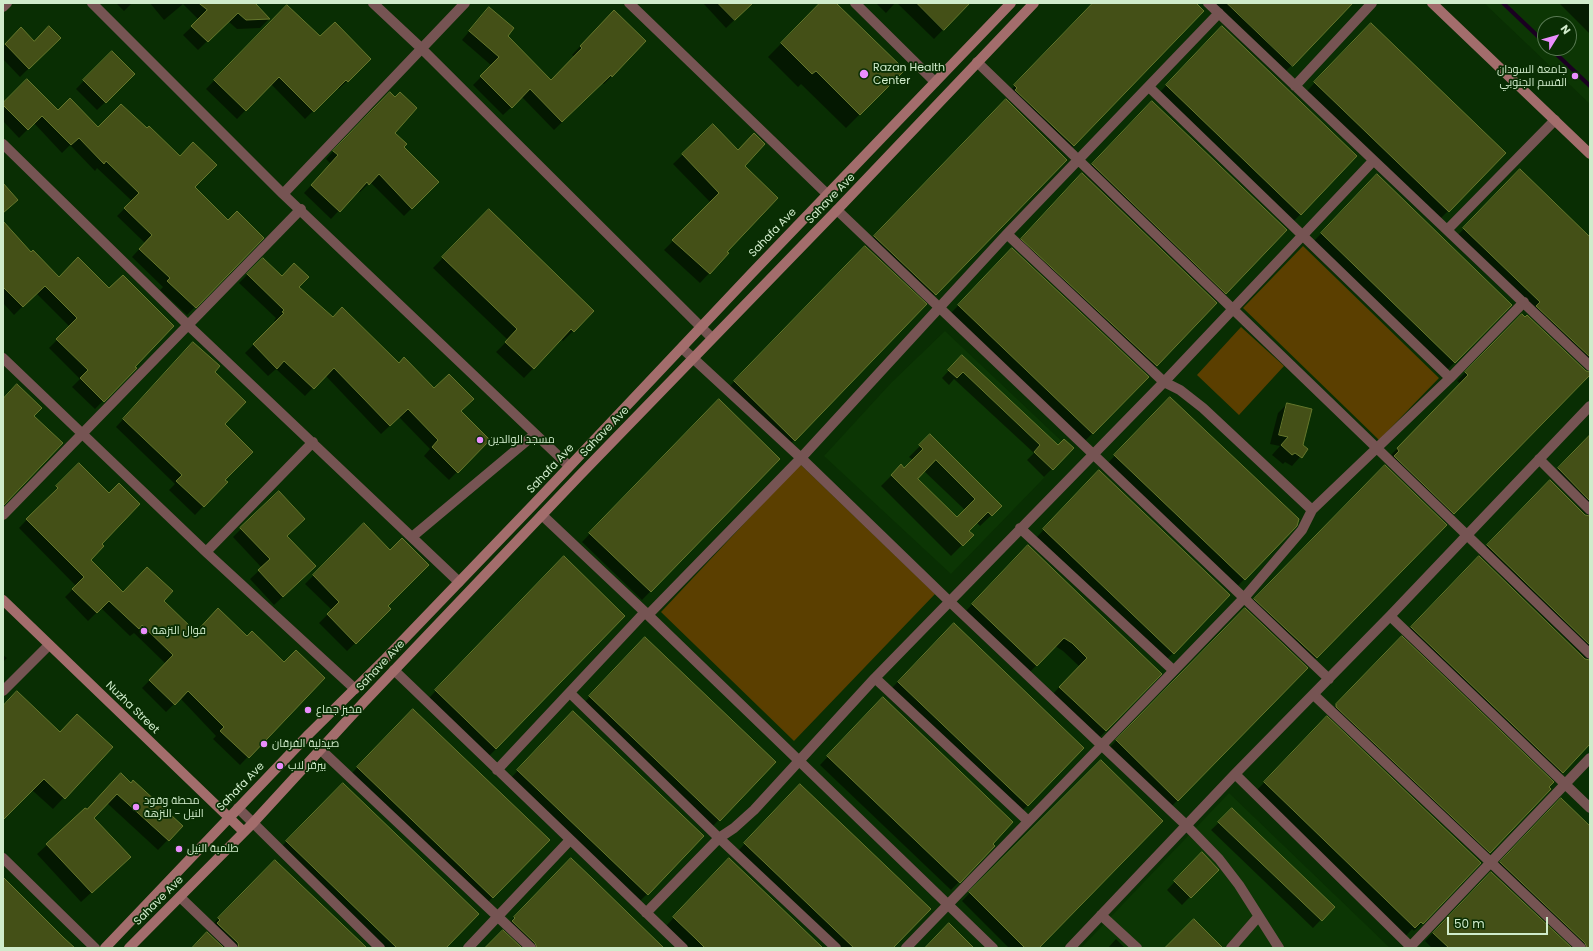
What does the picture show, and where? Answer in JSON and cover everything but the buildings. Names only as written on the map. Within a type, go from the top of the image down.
[{"type":"main road","name":"Sahafa Ave","points":[[105,948],[309,734],[459,582],[682,348],[700,327],[1011,3]]},
{"type":"main road","name":"Sahave Ave","points":[[129,948],[252,824],[394,670],[1034,3]]},
{"type":"main road","points":[[1432,3],[1590,154]]},
{"type":"main road","name":"Nuzha Street","points":[[3,600],[244,832]]},
{"type":"street","points":[[3,7],[7,3]]},
{"type":"street","points":[[92,3],[283,194],[569,466]]},
{"type":"street","points":[[373,3],[421,48],[712,338]]},
{"type":"street","points":[[283,194],[465,3]]},
{"type":"street","points":[[629,3],[828,194]]},
{"type":"street","points":[[854,3],[935,82]]},
{"type":"street","points":[[1208,3],[1372,161],[1524,302],[1590,366]]},
{"type":"street","points":[[1295,86],[1372,3]]},
{"type":"street","points":[[497,770],[570,692],[801,458],[1007,234],[1218,13]]},
{"type":"street","points":[[977,62],[1590,654]]},
{"type":"street","points":[[1148,88],[1302,234],[1450,378]]},
{"type":"street","points":[[1447,230],[1555,120]]},
{"type":"street","points":[[3,144],[188,324],[459,582]]},
{"type":"street","points":[[646,913],[719,838],[734,828],[754,810],[875,678],[1164,382],[1372,161]]},
{"type":"street","points":[[3,515],[301,210]]},
{"type":"street","points":[[837,210],[940,307],[1092,455],[1329,679]]},
{"type":"street","points":[[1007,234],[1164,382],[1180,390],[1203,408],[1312,510]]},
{"type":"street","points":[[906,948],[1244,598],[1302,530],[1312,510],[1450,378],[1524,302]]},
{"type":"street","points":[[682,348],[801,458],[949,601],[1186,825],[1219,859],[1238,885],[1279,948]]},
{"type":"street","points":[[3,358],[206,552],[355,689]]},
{"type":"street","points":[[1070,948],[1186,825],[1314,695],[1590,406]]},
{"type":"street","points":[[412,537],[535,434]]},
{"type":"street","points":[[206,552],[313,442]]},
{"type":"street","points":[[1539,459],[1590,510]]},
{"type":"street","points":[[542,515],[647,613],[798,761],[993,948]]},
{"type":"street","points":[[1020,528],[1173,670]]},
{"type":"street","points":[[1390,616],[1590,808]]},
{"type":"street","points":[[3,691],[49,645]]},
{"type":"street","points":[[394,670],[683,948]]},
{"type":"street","points":[[875,678],[1028,821]]},
{"type":"street","points":[[570,692],[719,838],[836,948]]},
{"type":"street","points":[[1314,695],[1582,948]]},
{"type":"street","points":[[320,749],[531,948]]},
{"type":"street","points":[[1235,774],[1412,947],[1490,862],[1590,758]]},
{"type":"street","points":[[238,808],[252,824],[380,948]]},
{"type":"street","points":[[468,948],[570,840]]},
{"type":"street","points":[[3,858],[95,948]]},
{"type":"street","points":[[180,897],[233,948]]},
{"type":"street","points":[[1101,915],[1137,948]]},
{"type":"street","points":[[1232,948],[1258,917]]},
{"type":"shaded area","name":"جامعة السودان القسم الجنوبي","points":[[1484,3],[1590,3],[1590,104],[1540,56],[1577,56],[1577,16],[1537,16],[1537,54]]},
{"type":"shaded area","points":[[1303,246],[1439,378],[1379,440],[1243,308]]},
{"type":"shaded area","points":[[1241,327],[1284,366],[1239,415],[1197,375]]},
{"type":"shaded area","points":[[945,331],[1071,450],[951,574],[824,456],[891,383]]},
{"type":"shaded area","points":[[800,464],[935,594],[794,741],[661,612]]},
{"type":"shaded area","points":[[1229,793],[1390,948],[1081,948]]},
{"type":"waterway","points":[[1503,3],[1537,35]]},
{"type":"waterway","points":[[1558,56],[1590,86]]},
{"type":"place","name":"Razan Health Center","points":[[864,74]]},
{"type":"place","name":"جامعة السودان القسم الجنوبي","points":[[1575,76]]},
{"type":"place","name":"مسجد الوالدين","points":[[480,440]]},
{"type":"place","name":"فوال النزهة","points":[[144,631]]},
{"type":"place","name":"مخبز جماع","points":[[308,710]]},
{"type":"place","name":"صيدلية الفرقان","points":[[264,744]]},
{"type":"place","name":"بيرقر لاب","points":[[280,766]]},
{"type":"place","name":"محطة وقود النيل - النزهة","points":[[136,807]]},
{"type":"place","name":"طلمبة النيل","points":[[179,849]]}]
